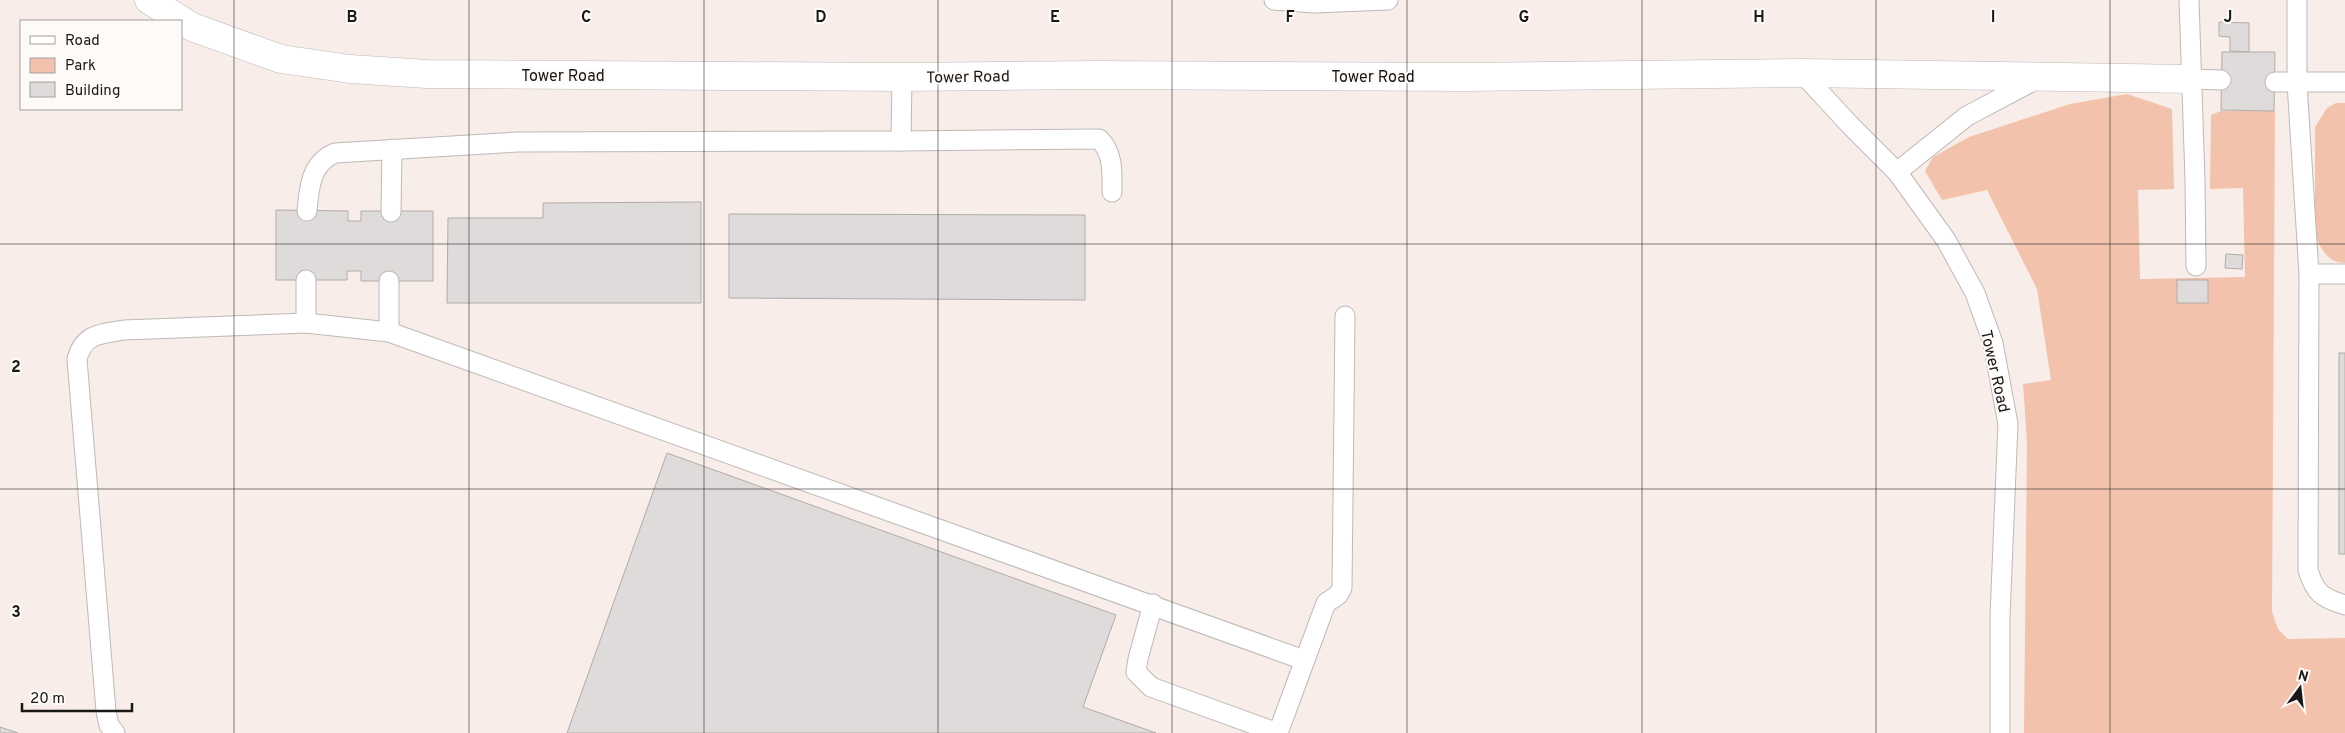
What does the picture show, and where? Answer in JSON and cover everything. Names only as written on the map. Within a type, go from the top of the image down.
[{"type":"street","name":"Tower Road","points":[[149,0],[181,20]]},
{"type":"street","name":"Tower Road","points":[[182,21],[192,27],[281,59],[350,69],[427,74],[902,77],[1098,75],[1466,76],[1802,73],[2190,79]]},
{"type":"lane","points":[[1274,0],[1314,3],[1388,0]]},
{"type":"lane","points":[[2189,0],[2190,79],[2196,180],[2196,266]]},
{"type":"lane","points":[[2297,0],[2297,82],[2309,274],[2308,570],[2313,587],[2322,595],[2345,605]]},
{"type":"lane","name":"Tower Road","points":[[1802,73],[1897,172],[1946,240],[1975,294],[1993,343],[2008,424],[2000,616],[2000,733]]},
{"type":"lane","points":[[901,141],[902,77]]},
{"type":"lane","points":[[1897,172],[1967,116],[2039,78]]},
{"type":"lane","points":[[2190,79],[2221,80]]},
{"type":"lane","points":[[2275,82],[2345,82]]},
{"type":"lane","points":[[307,210],[312,176],[326,156],[335,152],[518,142],[1099,139],[1106,149],[1112,164],[1112,192]]},
{"type":"lane","points":[[391,212],[392,150]]},
{"type":"lane","points":[[2309,274],[2345,274]]},
{"type":"lane","points":[[306,280],[306,323]]},
{"type":"lane","points":[[389,281],[389,332]]},
{"type":"lane","points":[[1153,604],[1136,672],[1143,681],[1151,688],[1278,733],[1326,604],[1341,592],[1343,580],[1345,316]]},
{"type":"lane","points":[[115,733],[109,725],[106,711],[76,372],[80,347],[86,340],[124,330],[306,323],[389,332],[1153,604],[1304,660]]},
{"type":"shaded area","points":[[0,0],[2345,0],[2345,733],[0,733]]},
{"type":"green space","points":[[2127,94],[2172,109],[2174,189],[2138,190],[2140,279],[2245,277],[2243,188],[2210,189],[2211,115],[2221,111],[2275,111],[2272,612],[2278,629],[2288,639],[2345,638],[2345,733],[2024,733],[2027,442],[2023,384],[2051,380],[2037,289],[1987,190],[1942,200],[1925,171],[1933,157],[1969,137],[2070,104]]},
{"type":"green space","points":[[2336,103],[2345,103],[2345,263],[2334,261],[2330,258],[2315,235],[2315,127],[2327,108]]},
{"type":"building","points":[[2219,22],[2249,23],[2249,52],[2230,51],[2230,37],[2219,36]]},
{"type":"building","points":[[2222,52],[2275,52],[2274,111],[2221,110]]},
{"type":"building","points":[[701,202],[701,303],[447,303],[448,218],[543,218],[543,203]]},
{"type":"building","points":[[276,210],[348,211],[348,221],[361,221],[361,211],[433,211],[433,281],[361,281],[361,271],[347,271],[347,280],[276,280]]},
{"type":"building","points":[[729,214],[1085,215],[1085,300],[729,298]]},
{"type":"building","points":[[2226,254],[2243,255],[2242,269],[2225,268]]},
{"type":"building","points":[[2177,280],[2208,280],[2208,303],[2177,303]]},
{"type":"building","points":[[2339,353],[2345,353],[2345,554],[2339,554]]},
{"type":"building","points":[[667,453],[1116,615],[1083,707],[1156,733],[567,733]]},
{"type":"building","points":[[0,727],[18,733],[0,733]]}]
